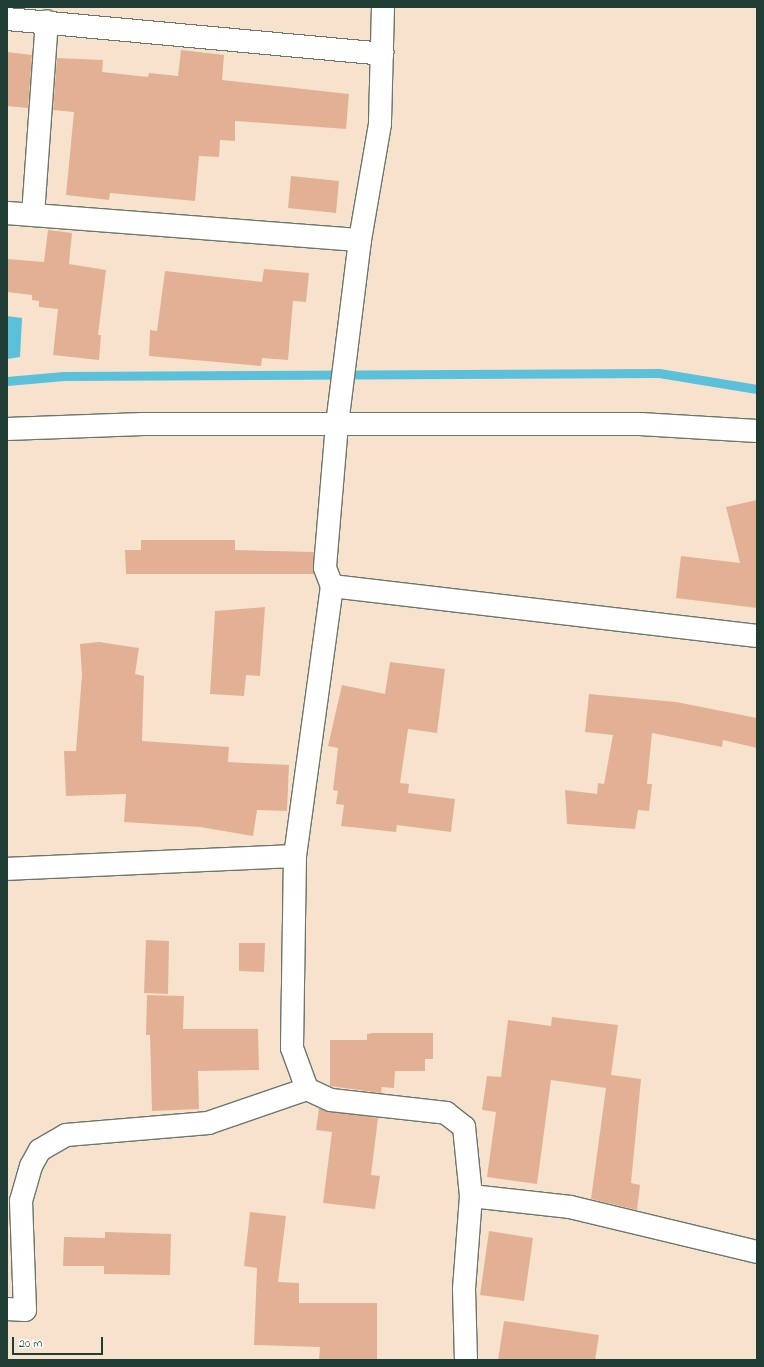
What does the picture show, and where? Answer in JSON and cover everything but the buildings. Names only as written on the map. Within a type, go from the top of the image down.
[{"type":"street","points":[[383,7],[380,124],[360,240],[337,424],[325,568],[332,586],[295,856],[292,1048],[307,1088],[331,1100],[446,1113],[464,1127],[471,1196],[464,1289],[466,1360]]},
{"type":"street","points":[[7,19],[382,54]]},
{"type":"street","points":[[33,215],[47,22]]},
{"type":"street","points":[[7,213],[360,240]]},
{"type":"street","points":[[7,429],[337,424],[640,424],[722,426],[757,432]]},
{"type":"street","points":[[332,586],[757,636]]},
{"type":"street","points":[[7,869],[295,856]]},
{"type":"street","points":[[7,1309],[25,1310],[21,1201],[31,1166],[40,1150],[66,1135],[208,1123],[307,1088]]},
{"type":"street","points":[[471,1196],[570,1207],[757,1252]]},
{"type":"water","points":[[7,316],[22,318],[20,357],[7,359]]},
{"type":"waterway","points":[[7,381],[64,376],[659,373],[757,389]]}]
